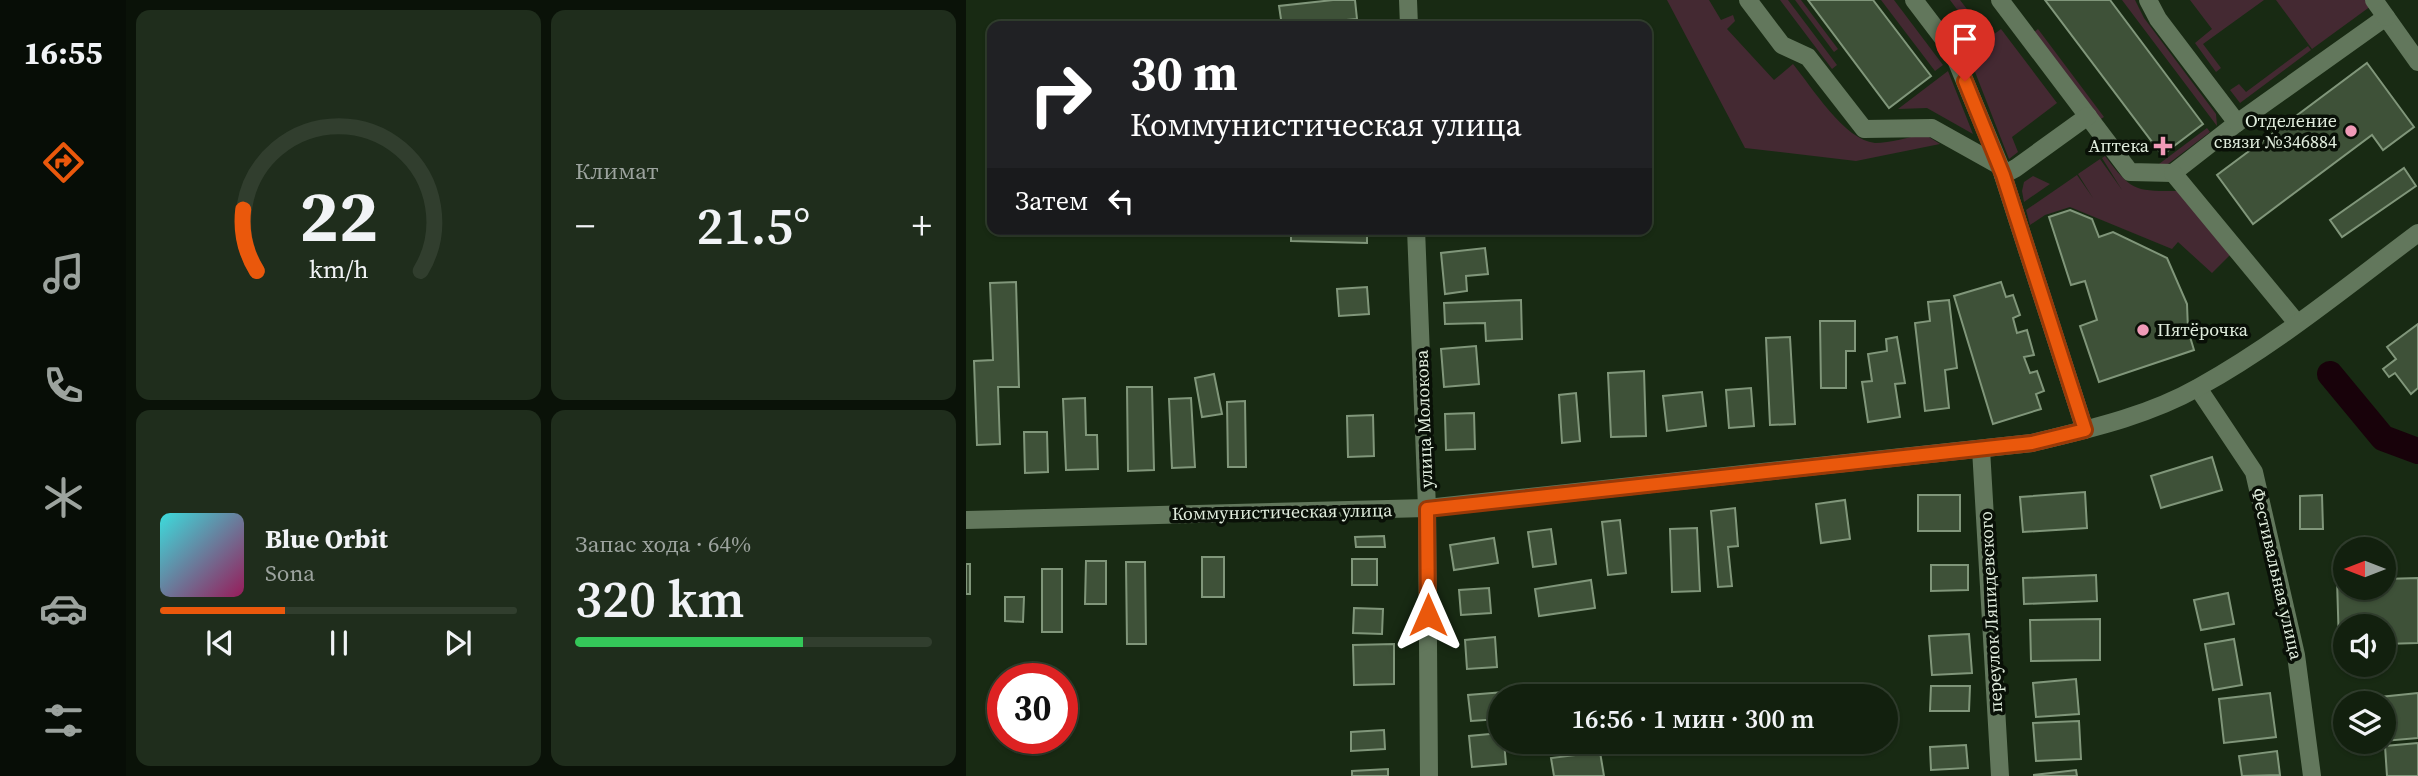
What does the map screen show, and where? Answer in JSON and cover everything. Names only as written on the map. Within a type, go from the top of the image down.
[{"type":"street","points":[[1408,0],[1409,21]]},
{"type":"street","points":[[1748,0],[1782,46],[1808,57],[1864,129],[1931,128],[2001,170],[2016,168],[2088,116]]},
{"type":"street","points":[[1914,0],[1952,50],[2001,170],[2085,430]]},
{"type":"street","points":[[2000,0],[2130,172],[2173,173],[2237,123],[2386,17]]},
{"type":"street","points":[[2148,0],[2158,19],[2237,123]]},
{"type":"street","points":[[2374,0],[2418,62]]},
{"type":"street","points":[[2173,173],[2297,324]]},
{"type":"street","name":"Коммунистическая улица","points":[[966,520],[1427,509],[2032,443],[2148,410],[2198,388],[2297,324],[2418,233]]},
{"type":"street","name":"улица Молокова","points":[[1416,235],[1427,509],[1429,776]]},
{"type":"street","points":[[2396,249],[2418,244]]},
{"type":"street","name":"Фестивальная улица","points":[[2198,388],[2254,472],[2296,655],[2312,776]]},
{"type":"street","name":"переулок Ляпидевского","points":[[1981,449],[2000,776]]},
{"type":"shaded area","points":[[1667,0],[1709,0],[1721,20],[1733,15],[1735,21],[1727,29],[1774,80],[1793,64],[1840,123],[1863,140],[1881,143],[1924,134],[1940,144],[1856,161],[1745,148]]},
{"type":"shaded area","points":[[1780,0],[1788,0],[1837,65],[1832,69]]},
{"type":"shaded area","points":[[1795,0],[1801,0],[1838,49],[1834,52]]},
{"type":"shaded area","points":[[1881,0],[1894,0],[1943,65],[1935,71]]},
{"type":"shaded area","points":[[1950,0],[1960,0],[1989,38],[2001,29],[2057,103],[2012,137],[2018,152],[2009,159],[1968,54],[1982,43]]},
{"type":"shaded area","points":[[2122,0],[2135,0],[2144,18],[2216,114],[2217,126]]},
{"type":"shaded area","points":[[2190,0],[2264,0],[2203,44],[2221,68],[2216,72],[2195,43],[2212,29]]},
{"type":"shaded area","points":[[2276,0],[2367,0],[2371,6],[2312,49]]},
{"type":"shaded area","points":[[2038,29],[2104,117],[2099,120],[2033,33]]},
{"type":"shaded area","points":[[2308,46],[2311,50],[2240,103],[2230,90],[2239,84],[2246,92]]},
{"type":"shaded area","points":[[1948,71],[1973,134],[1927,108],[1898,109]]},
{"type":"shaded area","points":[[2207,128],[2210,132],[2164,167],[2155,167]]},
{"type":"shaded area","points":[[2105,156],[2122,177],[2136,187],[2153,191],[2179,191],[2230,255],[2212,273],[2178,242],[2172,249],[2070,207],[2045,215],[2030,225],[2026,210],[2077,175],[2093,198],[2078,174],[2100,159],[2122,190],[2102,158]]},
{"type":"shaded area","points":[[2033,176],[2050,184],[2024,202],[2024,182]]},
{"type":"building","points":[[1355,0],[1357,19],[1281,21],[1279,6]]},
{"type":"building","points":[[1808,0],[1873,0],[1931,76],[1889,108]]},
{"type":"building","points":[[2045,0],[2110,0],[2203,124],[2162,155]]},
{"type":"building","points":[[2367,63],[2414,127],[2383,150],[2372,135],[2253,224],[2217,175]]},
{"type":"building","points":[[2404,168],[2416,186],[2342,237],[2330,220]]},
{"type":"building","points":[[2070,210],[2092,219],[2099,237],[2113,232],[2167,258],[2187,304],[2188,330],[2194,350],[2099,382],[2080,326],[2097,320],[2085,281],[2071,285],[2049,217]]},
{"type":"building","points":[[1291,235],[1367,235],[1367,243],[1291,241]]},
{"type":"building","points":[[1485,248],[1488,274],[1466,276],[1467,291],[1445,294],[1441,253]]},
{"type":"building","points":[[1016,282],[1019,387],[998,387],[1000,444],[977,445],[974,361],[993,360],[990,283]]},
{"type":"building","points":[[2001,282],[2006,297],[2013,295],[2020,315],[2013,318],[2017,333],[2027,330],[2034,355],[2024,357],[2030,373],[2037,371],[2044,391],[2036,394],[2041,409],[1993,424],[1954,296]]},
{"type":"building","points":[[1367,287],[1369,314],[1339,316],[1337,289]]},
{"type":"building","points":[[1521,300],[1522,339],[1486,341],[1485,323],[1445,324],[1444,303]]},
{"type":"building","points":[[1949,300],[1957,368],[1945,370],[1949,408],[1925,411],[1915,323],[1930,321],[1928,302]]},
{"type":"building","points":[[1820,321],[1855,321],[1855,351],[1846,351],[1846,388],[1821,388]]},
{"type":"building","points":[[2418,324],[2418,388],[2411,394],[2395,373],[2389,377],[2383,369],[2396,359],[2387,347]]},
{"type":"building","points":[[1790,337],[1795,424],[1770,425],[1766,338]]},
{"type":"building","points":[[1897,337],[1905,383],[1895,384],[1900,417],[1868,422],[1862,382],[1872,381],[1868,354],[1887,351],[1886,339]]},
{"type":"building","points":[[1476,346],[1479,384],[1444,387],[1441,349]]},
{"type":"building","points":[[1644,371],[1646,436],[1611,437],[1608,373]]},
{"type":"building","points":[[1214,374],[1222,414],[1202,417],[1195,378]]},
{"type":"building","points":[[1127,387],[1152,387],[1154,470],[1128,471]]},
{"type":"building","points":[[1751,388],[1754,426],[1729,428],[1726,390]]},
{"type":"building","points":[[1702,392],[1706,426],[1667,431],[1663,396]]},
{"type":"building","points":[[1576,393],[1580,441],[1562,443],[1559,395]]},
{"type":"building","points":[[1085,398],[1086,435],[1097,435],[1098,469],[1066,470],[1063,399]]},
{"type":"building","points":[[1191,398],[1195,467],[1172,468],[1169,399]]},
{"type":"building","points":[[1245,401],[1246,467],[1228,467],[1227,402]]},
{"type":"building","points":[[1474,413],[1475,449],[1446,450],[1445,414]]},
{"type":"building","points":[[1373,415],[1374,456],[1348,457],[1347,416]]},
{"type":"building","points":[[1024,432],[1047,432],[1048,472],[1025,473]]},
{"type":"building","points":[[2212,457],[2222,490],[2161,508],[2151,476]]},
{"type":"building","points":[[2085,492],[2087,528],[2023,532],[2020,497]]},
{"type":"building","points":[[1918,495],[1960,495],[1960,531],[1918,531]]},
{"type":"building","points":[[2322,495],[2323,529],[2300,529],[2300,496]]},
{"type":"building","points":[[1845,500],[1850,539],[1821,543],[1816,504]]},
{"type":"building","points":[[1735,508],[1738,546],[1728,547],[1732,586],[1718,587],[1711,511]]},
{"type":"building","points":[[1620,520],[1626,573],[1608,575],[1602,522]]},
{"type":"building","points":[[1697,528],[1700,591],[1672,592],[1670,529]]},
{"type":"building","points":[[1551,529],[1556,564],[1533,567],[1528,532]]},
{"type":"building","points":[[1384,536],[1385,547],[1356,547],[1355,537]]},
{"type":"building","points":[[1494,538],[1498,563],[1454,570],[1450,545]]},
{"type":"building","points":[[1202,557],[1224,557],[1224,597],[1202,597]]},
{"type":"building","points":[[1352,559],[1377,559],[1377,585],[1352,585]]},
{"type":"building","points":[[1086,561],[1106,561],[1106,604],[1085,604]]},
{"type":"building","points":[[1126,562],[1145,562],[1146,644],[1127,644]]},
{"type":"building","points":[[966,564],[970,564],[970,594],[966,594]]},
{"type":"building","points":[[1931,565],[1968,565],[1968,590],[1931,591]]},
{"type":"building","points":[[1042,569],[1062,569],[1062,632],[1042,632]]},
{"type":"building","points":[[2096,575],[2097,601],[2024,604],[2023,578]]},
{"type":"building","points":[[2418,578],[2418,643],[2396,644],[2396,614],[2338,614],[2338,600],[2396,600],[2396,579]]},
{"type":"building","points":[[1591,580],[1595,608],[1539,616],[1535,589]]},
{"type":"building","points":[[1489,588],[1491,613],[1461,615],[1459,590]]},
{"type":"building","points":[[2228,593],[2234,624],[2201,630],[2194,600]]},
{"type":"building","points":[[1005,597],[1024,597],[1023,622],[1005,621]]},
{"type":"building","points":[[1354,608],[1383,609],[1382,634],[1353,633]]},
{"type":"building","points":[[2100,619],[2100,660],[2031,661],[2030,620]]},
{"type":"building","points":[[1969,634],[1972,673],[1932,675],[1929,636]]},
{"type":"building","points":[[1495,637],[1497,667],[1467,669],[1465,640]]},
{"type":"building","points":[[2234,639],[2242,685],[2213,690],[2205,644]]},
{"type":"building","points":[[1394,644],[1394,684],[1354,685],[1353,645]]},
{"type":"building","points":[[2076,679],[2079,714],[2036,717],[2033,683]]},
{"type":"building","points":[[1931,686],[1970,686],[1969,711],[1930,711]]},
{"type":"building","points":[[1488,693],[1488,720],[1471,721],[1468,695]]},
{"type":"building","points":[[2270,693],[2276,737],[2224,743],[2219,699]]},
{"type":"building","points":[[2418,693],[2418,738],[2396,740],[2396,695]]},
{"type":"building","points":[[2079,721],[2081,759],[2036,761],[2033,723]]},
{"type":"building","points":[[1384,730],[1385,749],[1351,751],[1351,732]]},
{"type":"building","points":[[1488,734],[1488,754],[1505,754],[1506,764],[1472,767],[1469,736]]},
{"type":"building","points":[[2418,743],[2418,776],[2387,776],[2386,754],[2396,754],[2396,745]]},
{"type":"building","points":[[1966,745],[1968,768],[1931,770],[1930,747]]},
{"type":"building","points":[[2277,751],[2280,775],[2242,776],[2239,756]]},
{"type":"building","points":[[1600,754],[1604,776],[1554,776],[1551,758]]},
{"type":"building","points":[[1388,769],[1388,776],[1352,776],[1352,771]]},
{"type":"building","points":[[2076,770],[2077,776],[2034,776],[2034,775]]},
{"type":"waterway","points":[[2330,374],[2383,438],[2418,451]]},
{"type":"place","name":"Отделение связи №346884","points":[[2351,131]]},
{"type":"place","name":"Аптека","points":[[2163,146]]},
{"type":"place","name":"Пятёрочка","points":[[2143,330]]},
{"type":"route","points":[[1428,615],[1427,509],[2032,443],[2085,430],[2003,175],[1965,81]]}]
